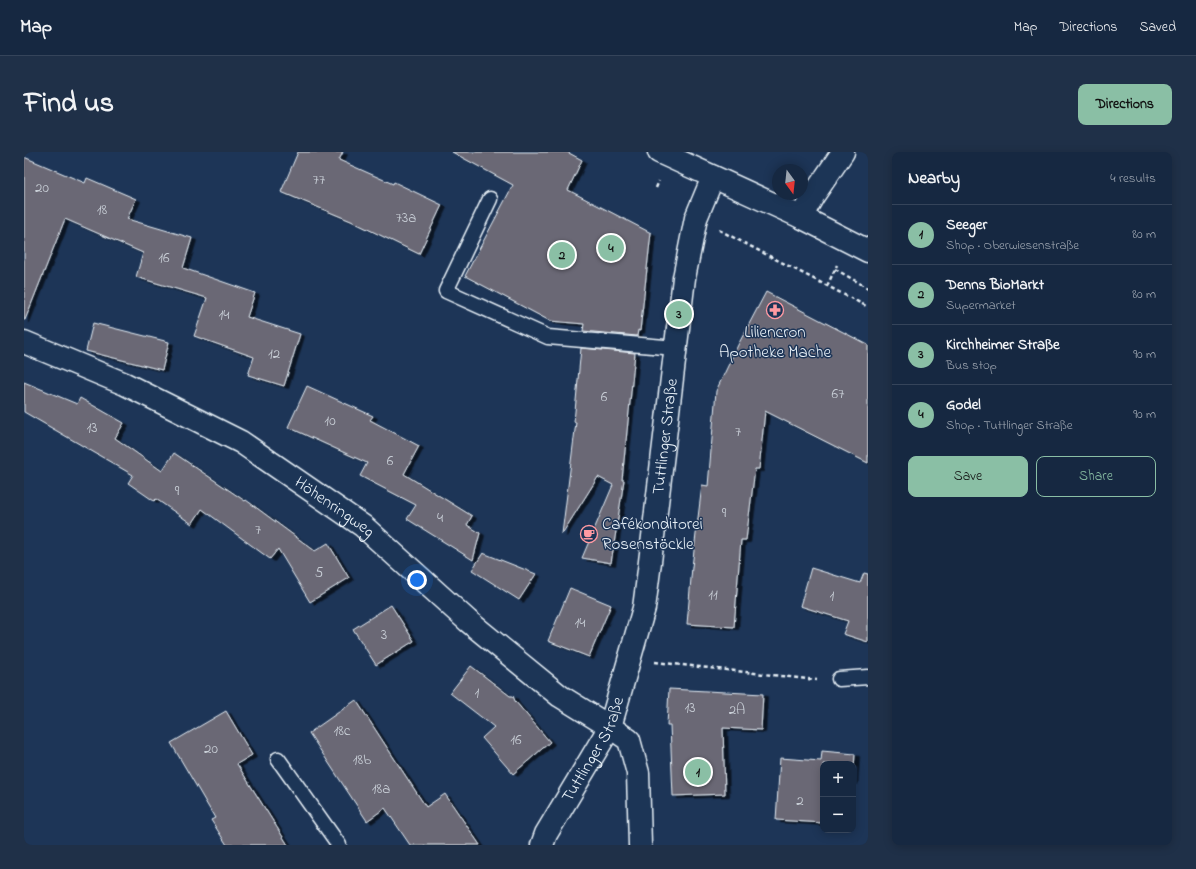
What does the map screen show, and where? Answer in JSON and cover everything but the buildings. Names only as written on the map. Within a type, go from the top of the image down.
[{"type":"street","points":[[659,152],[801,217],[868,251]]},
{"type":"street","points":[[801,217],[813,196],[843,152]]},
{"type":"street","name":"Tuttlinger Straße","points":[[542,845],[546,834],[610,727],[644,608],[650,570],[684,278],[696,218],[712,177]]},
{"type":"street","name":"Höhenringweg","points":[[24,342],[124,384],[240,442],[364,526],[468,621],[554,691],[629,740],[638,773],[640,845]]},
{"type":"lane","points":[[490,199],[446,290],[548,337],[676,348]]},
{"type":"lane","points":[[839,679],[868,677]]},
{"type":"lane","points":[[278,759],[339,845]]},
{"type":"path","points":[[696,218],[868,307]]},
{"type":"path","points":[[835,268],[868,288]]},
{"type":"path","points":[[630,657],[657,662],[808,679],[839,679]]},
{"type":"place","name":"Godel","points":[[611,248]]},
{"type":"place","name":"Denns BioMarkt","points":[[562,255]]},
{"type":"place","name":"Liliencron Apotheke Mache","points":[[775,310]]},
{"type":"place","name":"Kirchheimer Straße","points":[[679,314]]},
{"type":"place","name":"Cafékonditorei Rosenstöckle","points":[[589,534]]},
{"type":"place","name":"Seeger","points":[[698,772]]}]
